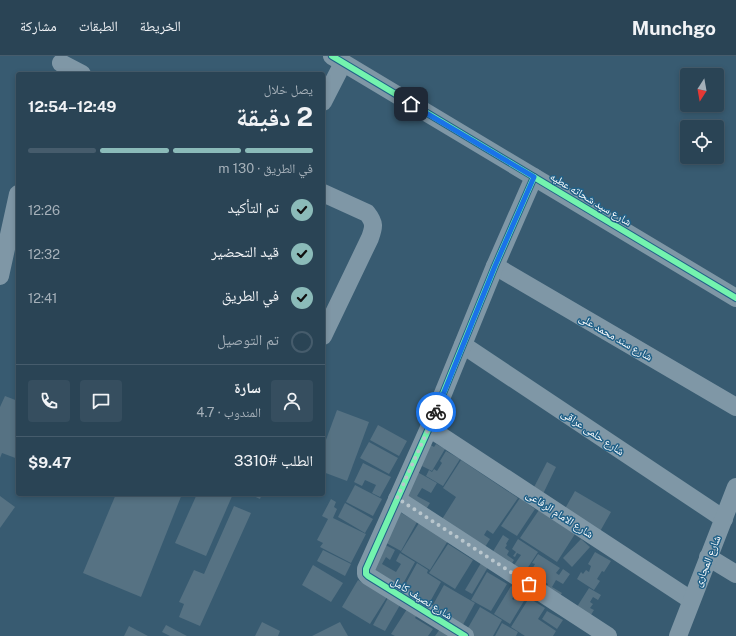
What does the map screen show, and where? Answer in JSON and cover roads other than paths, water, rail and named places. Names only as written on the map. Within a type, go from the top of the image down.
[{"type":"street","points":[[325,96],[338,59]]},
{"type":"street","name":"شارع سيد شحاته عطيه","points":[[338,59],[736,298]]},
{"type":"street","points":[[61,64],[78,72]]},
{"type":"street","points":[[534,177],[495,266],[429,428],[397,498],[608,636]]},
{"type":"street","points":[[325,194],[367,213],[372,219],[374,226],[370,238],[325,332]]},
{"type":"street","points":[[0,276],[16,203]]},
{"type":"street","name":"شارع سند محمد على","points":[[495,266],[736,407]]},
{"type":"street","name":"شارع حلمى عراقى","points":[[463,345],[724,519]]},
{"type":"street","name":"شارع الامام الرفاعى","points":[[429,428],[691,600]]},
{"type":"street","name":"شارع المجارى","points":[[678,636],[736,487]]},
{"type":"street","name":"شارع نصيف كامل","points":[[397,498],[366,574],[465,636]]},
{"type":"street","points":[[708,557],[736,574]]}]
